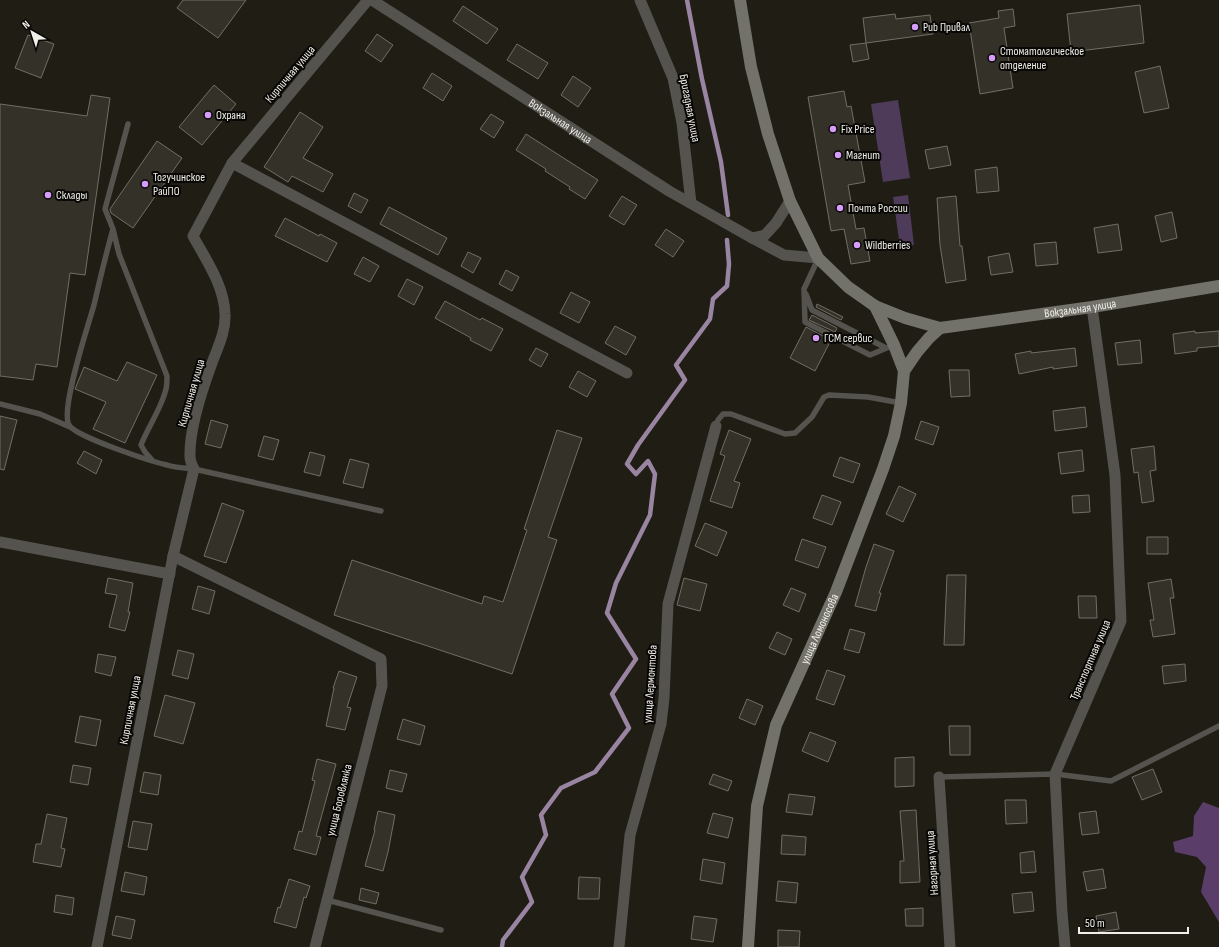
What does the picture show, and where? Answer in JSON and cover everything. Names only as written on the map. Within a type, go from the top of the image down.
[{"type":"main road","points":[[740,0],[751,67],[768,134],[790,201],[818,258],[848,287],[875,306],[905,318],[940,328]]},
{"type":"main road","name":"Вокзальная улица","points":[[940,328],[1092,307],[1219,286]]},
{"type":"main road","points":[[875,306],[890,346],[904,371]]},
{"type":"main road","name":"улица Ломоносова","points":[[748,947],[758,806],[776,725],[836,592],[883,469],[894,436],[901,403],[904,371],[917,352],[940,328]]},
{"type":"street","name":"Кирпичная улица","points":[[97,947],[173,556],[194,469],[190,459],[192,436],[206,381],[223,333],[225,314],[219,284],[193,236],[232,163],[368,0]]},
{"type":"street","name":"Вокзальная улица","points":[[372,0],[691,203],[784,255],[818,258]]},
{"type":"street","name":"Бригадная улица","points":[[640,0],[673,78],[682,123],[691,203]]},
{"type":"street","points":[[232,163],[627,373]]},
{"type":"street","points":[[752,238],[765,235],[776,223],[790,201]]},
{"type":"street","name":"Транспортная улица","points":[[1065,947],[1056,774],[1121,621],[1115,475],[1092,307]]},
{"type":"street","name":"улица Лермонтова","points":[[619,947],[630,835],[661,724],[664,698],[668,604],[716,426]]},
{"type":"street","points":[[0,542],[170,574]]},
{"type":"street","name":"улица Боровлянка","points":[[173,556],[381,659],[382,686],[315,947]]},
{"type":"street","name":"Нагорная улица","points":[[939,778],[950,947]]},
{"type":"lane","points":[[128,124],[104,209],[113,229],[119,254],[167,376],[166,389],[163,398],[141,445],[145,452],[154,461]]},
{"type":"lane","points":[[70,427],[68,422],[69,398],[78,357],[113,229]]},
{"type":"lane","points":[[818,258],[804,290],[805,322],[870,355],[890,346]]},
{"type":"lane","points":[[804,290],[812,310],[890,346]]},
{"type":"lane","points":[[716,426],[718,420],[723,414],[731,414],[786,434],[795,432],[812,417],[824,397],[829,395],[868,397],[901,403]]},
{"type":"lane","points":[[0,404],[40,414],[70,427],[94,441],[168,466],[194,469],[381,511]]},
{"type":"lane","points":[[939,778],[1056,774],[1111,781],[1219,726]]},
{"type":"lane","points":[[327,900],[441,930]]},
{"type":"shaded area","points":[[898,100],[910,178],[883,182],[871,104]]},
{"type":"shaded area","points":[[908,195],[914,245],[900,247],[893,197]]},
{"type":"shaded area","points":[[1203,802],[1219,808],[1219,922],[1201,892],[1206,867],[1197,857],[1175,852],[1173,842],[1193,836],[1194,816]]},
{"type":"building","points":[[183,0],[246,0],[218,38],[177,8]]},
{"type":"building","points":[[1140,5],[1144,43],[1071,52],[1067,14]]},
{"type":"building","points":[[463,6],[498,29],[487,44],[453,21]]},
{"type":"building","name":"Стоматолгическое отделение","points":[[1013,9],[1015,26],[1004,28],[1013,88],[980,94],[969,23],[999,18],[998,11]]},
{"type":"building","points":[[895,14],[896,19],[930,15],[933,34],[866,43],[863,18]]},
{"type":"building","points":[[377,34],[393,45],[381,62],[365,51]]},
{"type":"building","points":[[28,35],[54,44],[41,78],[15,68]]},
{"type":"building","points":[[866,43],[869,59],[853,62],[850,45]]},
{"type":"building","points":[[517,44],[548,63],[538,79],[507,60]]},
{"type":"building","points":[[1160,66],[1169,108],[1144,113],[1135,72]]},
{"type":"building","points":[[432,73],[452,86],[443,101],[423,88]]},
{"type":"building","points":[[573,76],[591,88],[578,107],[561,95]]},
{"type":"building","name":"Охрана","points":[[214,85],[236,104],[202,145],[179,127]]},
{"type":"building","points":[[844,91],[847,107],[851,106],[865,182],[848,185],[856,229],[864,228],[870,261],[851,264],[844,229],[831,231],[808,97]]},
{"type":"building","name":"Склады","points":[[91,95],[110,98],[85,275],[70,273],[57,367],[36,364],[33,380],[0,376],[0,104],[87,116]]},
{"type":"building","points":[[300,112],[323,127],[303,158],[333,174],[323,192],[292,176],[288,182],[264,167]]},
{"type":"building","points":[[491,114],[504,122],[494,138],[480,129]]},
{"type":"building","points":[[526,134],[598,180],[585,199],[569,189],[570,187],[545,171],[546,169],[516,150]]},
{"type":"building","name":"Тогучинское РайПО","points":[[157,141],[182,158],[133,228],[111,213],[110,209]]},
{"type":"building","points":[[947,146],[951,165],[929,169],[925,150]]},
{"type":"building","points":[[997,167],[999,191],[977,193],[975,170]]},
{"type":"building","points":[[354,193],[368,200],[361,213],[348,206]]},
{"type":"building","points":[[622,196],[637,205],[624,225],[609,216]]},
{"type":"building","points":[[956,196],[960,246],[962,246],[966,280],[946,283],[940,245],[937,198]]},
{"type":"building","points":[[389,207],[447,238],[438,255],[380,224]]},
{"type":"building","points":[[1172,212],[1177,238],[1161,242],[1155,216]]},
{"type":"building","points":[[285,218],[319,236],[320,234],[337,243],[327,262],[275,236]]},
{"type":"building","points":[[1118,224],[1122,250],[1098,253],[1094,228]]},
{"type":"building","points":[[666,229],[684,241],[673,257],[655,245]]},
{"type":"building","points":[[1056,242],[1058,264],[1036,266],[1034,244]]},
{"type":"building","points":[[468,252],[481,258],[473,273],[461,266]]},
{"type":"building","points":[[1009,253],[1013,272],[991,275],[988,257]]},
{"type":"building","points":[[363,257],[379,266],[370,282],[354,274]]},
{"type":"building","points":[[506,270],[519,277],[512,291],[499,284]]},
{"type":"building","points":[[407,279],[423,287],[414,305],[398,296]]},
{"type":"building","points":[[571,292],[590,302],[579,323],[560,313]]},
{"type":"building","points":[[445,301],[480,320],[482,318],[503,329],[491,351],[435,318]]},
{"type":"building","points":[[817,304],[843,317],[841,320],[816,307]]},
{"type":"building","points":[[812,315],[837,328],[835,332],[809,320]]},
{"type":"building","points":[[615,326],[636,337],[626,355],[605,343]]},
{"type":"building","points":[[806,327],[831,340],[815,371],[790,358]]},
{"type":"building","points":[[1195,331],[1195,333],[1219,331],[1219,346],[1197,348],[1197,351],[1175,354],[1173,334]]},
{"type":"building","points":[[1140,340],[1142,363],[1118,365],[1115,343]]},
{"type":"building","points":[[536,348],[548,354],[541,367],[529,360]]},
{"type":"building","points":[[1075,348],[1077,366],[1053,369],[1053,367],[1019,374],[1015,354],[1031,351],[1031,353]]},
{"type":"building","points":[[127,362],[157,375],[125,443],[93,429],[106,402],[75,389],[84,367],[117,381]]},
{"type":"building","points":[[949,370],[969,370],[970,396],[951,397]]},
{"type":"building","points":[[578,371],[596,381],[587,397],[569,387]]},
{"type":"building","points":[[1085,407],[1087,427],[1055,431],[1053,411]]},
{"type":"building","points":[[0,416],[17,420],[4,470],[0,469]]},
{"type":"building","points":[[211,420],[228,425],[221,448],[205,444]]},
{"type":"building","points":[[921,421],[939,427],[933,445],[915,439]]},
{"type":"building","points":[[557,430],[582,438],[548,537],[557,540],[512,674],[334,615],[352,560],[482,604],[484,596],[503,602],[527,530],[524,529]]},
{"type":"building","points":[[729,430],[751,439],[734,481],[740,483],[732,508],[710,501],[725,456],[720,454]]},
{"type":"building","points":[[264,436],[279,440],[273,460],[258,456]]},
{"type":"building","points":[[1154,446],[1156,470],[1150,471],[1154,501],[1142,503],[1138,472],[1134,473],[1131,449]]},
{"type":"building","points":[[1082,450],[1084,471],[1061,474],[1058,453]]},
{"type":"building","points":[[84,451],[102,460],[96,474],[77,463]]},
{"type":"building","points":[[310,452],[325,456],[320,476],[304,472]]},
{"type":"building","points":[[840,457],[860,464],[853,483],[833,476]]},
{"type":"building","points":[[350,459],[369,464],[363,488],[343,483]]},
{"type":"building","points":[[899,486],[916,494],[903,522],[886,514]]},
{"type":"building","points":[[822,495],[841,502],[832,525],[813,518]]},
{"type":"building","points":[[1089,495],[1090,512],[1073,513],[1072,496]]},
{"type":"building","points":[[222,503],[244,511],[226,563],[204,556]]},
{"type":"building","points":[[705,523],[727,532],[717,556],[695,546]]},
{"type":"building","points":[[1147,537],[1168,537],[1168,554],[1147,554]]},
{"type":"building","points":[[802,539],[826,547],[818,568],[795,560]]},
{"type":"building","points":[[874,544],[894,551],[879,593],[881,593],[876,611],[855,606]]},
{"type":"building","points":[[947,575],[966,575],[964,645],[944,645]]},
{"type":"building","points":[[108,578],[133,583],[128,612],[130,612],[125,631],[109,627],[117,595],[105,593]]},
{"type":"building","points":[[684,578],[707,584],[700,611],[677,605]]},
{"type":"building","points":[[1171,579],[1174,598],[1170,598],[1175,634],[1153,637],[1150,620],[1154,620],[1148,583]]},
{"type":"building","points":[[198,586],[215,591],[209,614],[192,609]]},
{"type":"building","points":[[791,588],[806,594],[799,612],[783,605]]},
{"type":"building","points":[[1078,596],[1096,596],[1097,618],[1079,618]]},
{"type":"building","points":[[850,629],[865,633],[859,653],[844,649]]},
{"type":"building","points":[[777,632],[792,639],[785,655],[769,648]]},
{"type":"building","points":[[178,650],[194,654],[188,679],[172,675]]},
{"type":"building","points":[[98,654],[116,657],[111,676],[95,672]]},
{"type":"building","points":[[1185,664],[1186,681],[1164,684],[1162,666]]},
{"type":"building","points":[[827,670],[845,676],[834,705],[816,699]]},
{"type":"building","points":[[339,671],[357,677],[347,707],[351,708],[345,730],[326,726],[333,688]]},
{"type":"building","points":[[165,695],[195,703],[183,744],[154,736]]},
{"type":"building","points":[[747,699],[763,706],[755,725],[739,718]]},
{"type":"building","points":[[80,716],[101,720],[96,746],[75,742]]},
{"type":"building","points":[[403,719],[425,726],[420,745],[397,739]]},
{"type":"building","points":[[949,726],[970,726],[970,755],[950,755]]},
{"type":"building","points":[[810,732],[836,742],[828,762],[802,751]]},
{"type":"building","points":[[914,757],[914,786],[895,787],[895,758]]},
{"type":"building","points":[[317,759],[336,764],[316,836],[321,837],[316,855],[294,849],[299,831],[302,832],[315,781],[312,780]]},
{"type":"building","points":[[73,765],[91,768],[88,785],[70,782]]},
{"type":"building","points":[[1153,769],[1162,792],[1142,800],[1132,777]]},
{"type":"building","points":[[390,770],[407,774],[402,792],[386,788]]},
{"type":"building","points":[[144,772],[161,775],[158,795],[140,792]]},
{"type":"building","points":[[713,774],[732,781],[728,791],[709,784]]},
{"type":"building","points":[[789,794],[815,797],[812,815],[786,812]]},
{"type":"building","points":[[1005,800],[1026,800],[1027,823],[1006,824]]},
{"type":"building","points":[[916,810],[920,882],[900,883],[900,861],[904,861],[900,811]]},
{"type":"building","points":[[378,811],[395,815],[383,871],[365,866],[375,830]]},
{"type":"building","points":[[1096,811],[1099,833],[1082,835],[1079,813]]},
{"type":"building","points":[[713,813],[733,818],[728,838],[707,833]]},
{"type":"building","points":[[47,814],[67,818],[61,848],[65,849],[61,867],[33,862],[36,844],[41,844]]},
{"type":"building","points":[[133,821],[152,824],[147,850],[128,847]]},
{"type":"building","points":[[782,835],[806,837],[805,855],[781,854]]},
{"type":"building","points":[[1034,851],[1036,872],[1021,873],[1020,853]]},
{"type":"building","points":[[703,859],[725,863],[722,884],[700,880]]},
{"type":"building","points":[[1103,869],[1106,888],[1087,891],[1083,872]]},
{"type":"building","points":[[125,872],[147,877],[144,895],[121,891]]},
{"type":"building","points":[[579,877],[600,878],[599,899],[578,899]]},
{"type":"building","points":[[289,879],[310,886],[306,898],[304,897],[296,928],[274,922]]},
{"type":"building","points":[[778,881],[798,883],[796,903],[776,901]]},
{"type":"building","points":[[361,888],[379,893],[376,904],[359,900]]},
{"type":"building","points":[[1032,892],[1034,911],[1014,913],[1012,894]]},
{"type":"building","points":[[56,895],[74,898],[72,915],[54,912]]},
{"type":"building","points":[[923,908],[923,926],[906,926],[905,909]]},
{"type":"building","points":[[1116,912],[1119,929],[1099,932],[1096,916]]},
{"type":"building","points":[[116,916],[135,920],[131,939],[112,935]]},
{"type":"building","points":[[694,916],[717,919],[713,942],[691,939]]},
{"type":"building","points":[[778,930],[800,931],[799,947],[778,947]]},
{"type":"waterway","points":[[687,0],[702,79],[721,162],[728,215]]},
{"type":"waterway","points":[[502,947],[503,940],[532,902],[522,877],[546,835],[541,815],[561,788],[595,772],[629,728],[612,694],[636,659],[607,613],[616,583],[650,515],[655,474],[648,461],[636,474],[627,464],[638,445],[685,380],[676,365],[710,319],[713,299],[727,286],[729,264],[727,240]]},
{"type":"place","name":"Pub Привал","points":[[915,27]]},
{"type":"place","name":"Стоматолгическое отделение","points":[[992,58]]},
{"type":"place","name":"Охрана","points":[[208,115]]},
{"type":"place","name":"Fix Price","points":[[833,129]]},
{"type":"place","name":"Магнит","points":[[838,155]]},
{"type":"place","name":"Тогучинское РайПО","points":[[145,184]]},
{"type":"place","name":"Склады","points":[[48,195]]},
{"type":"place","name":"Почта России","points":[[840,208]]},
{"type":"place","name":"Wildberries","points":[[857,245]]},
{"type":"place","name":"ГСМ сервис","points":[[816,338]]}]
